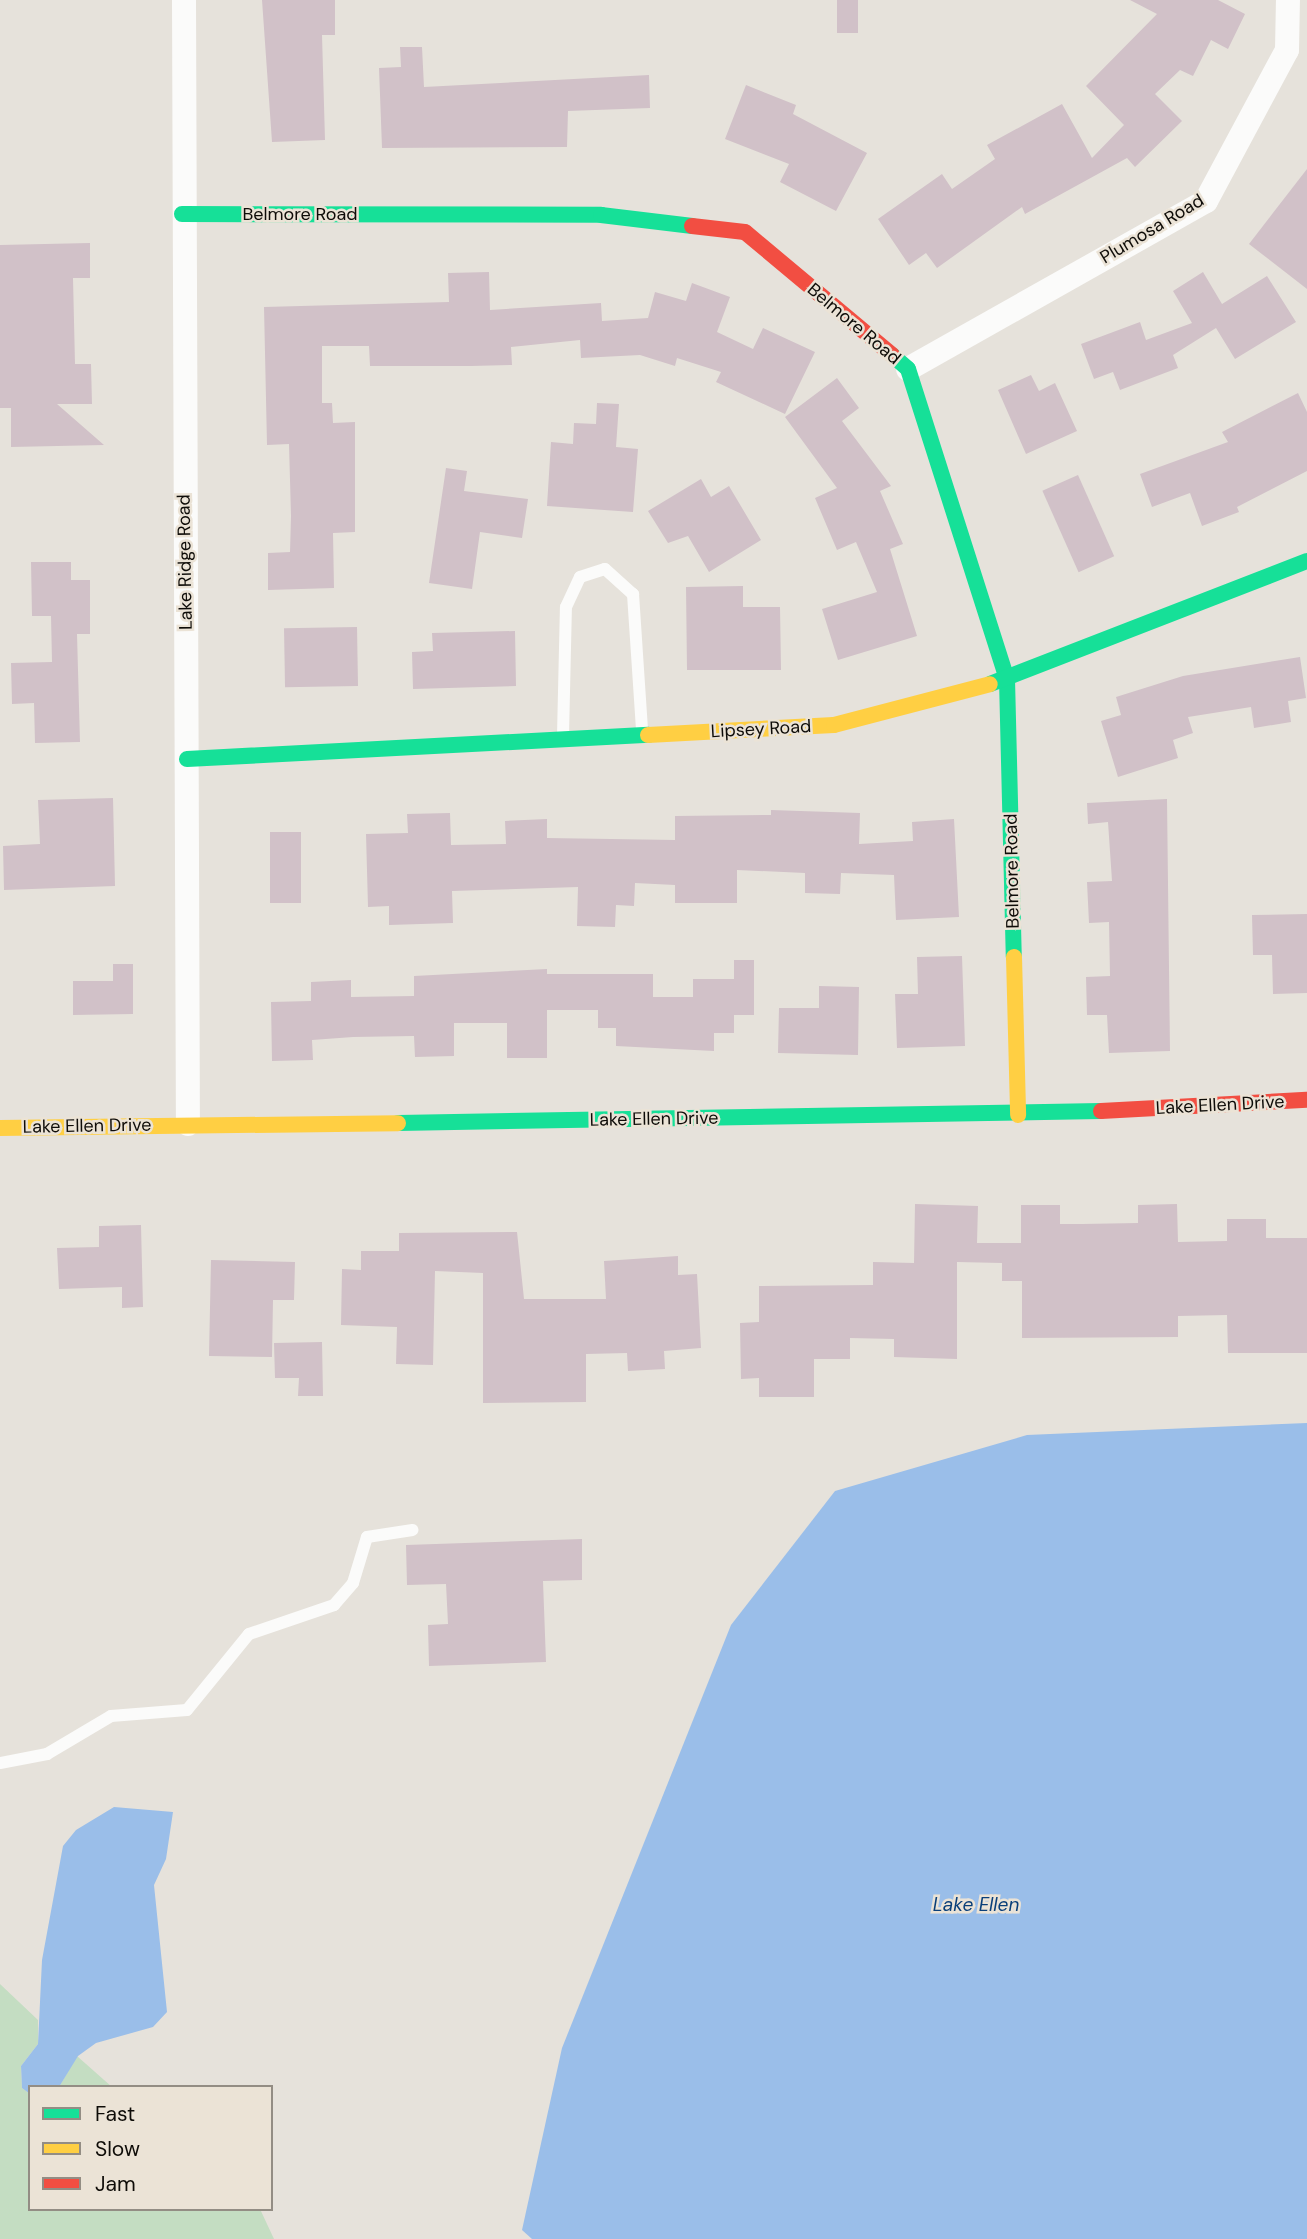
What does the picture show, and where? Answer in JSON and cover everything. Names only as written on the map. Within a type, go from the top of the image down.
[{"type":"street","name":"Lake Ridge Road","points":[[184,0],[182,214],[188,1124]]},
{"type":"street","name":"Plumosa Road","points":[[908,369],[1206,201],[1287,50],[1288,0]]},
{"type":"street","name":"Belmore Road","points":[[182,214],[601,215],[745,232],[908,369],[1007,679],[1018,1115]]},
{"type":"street","name":"Lipsey Road","points":[[187,759],[834,725],[1007,679],[1307,561]]},
{"type":"street","name":"Lake Ellen Drive","points":[[0,1128],[1018,1115],[1307,1100]]},
{"type":"lane","points":[[563,738],[566,607],[580,577],[605,569],[633,594],[642,735]]},
{"type":"lane","points":[[0,1763],[47,1754],[111,1716],[187,1710],[249,1634],[334,1605],[353,1583],[359,1547],[367,1537],[412,1530]]},
{"type":"green space","points":[[0,1984],[38,2020],[38,2044],[21,2066],[22,2088],[28,2092],[28,2211],[261,2211],[274,2239],[0,2239]]},
{"type":"green space","points":[[77,2056],[110,2085],[60,2085]]},
{"type":"water","name":"Lake Ellen","points":[[1307,1423],[1307,2239],[532,2239],[522,2230],[562,2048],[731,1625],[835,1491],[1027,1435]]},
{"type":"water","points":[[114,1807],[173,1812],[166,1859],[154,1885],[167,2012],[153,2027],[96,2043],[78,2056],[60,2085],[28,2085],[28,2092],[22,2088],[21,2066],[38,2044],[42,1960],[63,1846],[76,1830]]},
{"type":"building","points":[[262,0],[335,0],[335,35],[322,35],[325,140],[272,142]]},
{"type":"building","points":[[837,0],[858,0],[858,33],[837,33]]},
{"type":"building","points":[[1130,0],[1218,0],[1245,14],[1228,49],[1211,40],[1193,76],[1180,70],[1155,94],[1182,121],[1135,167],[1127,158],[1025,214],[1022,207],[937,268],[926,253],[909,265],[878,219],[942,174],[952,189],[995,159],[987,145],[1062,104],[1092,158],[1124,125],[1086,86],[1157,14]]},
{"type":"building","points":[[400,47],[422,47],[424,87],[649,75],[650,108],[568,111],[567,147],[382,148],[379,68],[401,67]]},
{"type":"building","points":[[746,85],[796,105],[793,114],[867,153],[836,211],[780,182],[789,164],[725,139]]},
{"type":"building","points":[[1307,169],[1307,289],[1249,244]]},
{"type":"building","points":[[90,243],[90,278],[73,278],[75,364],[91,364],[92,404],[57,404],[104,445],[11,447],[11,408],[0,408],[0,245]]},
{"type":"building","points":[[489,272],[490,310],[601,303],[602,321],[648,318],[655,292],[686,301],[692,283],[730,297],[717,332],[753,349],[763,328],[815,352],[785,414],[716,382],[721,372],[677,358],[675,366],[640,355],[581,358],[580,340],[511,347],[512,365],[471,366],[370,366],[369,346],[322,346],[322,403],[332,403],[333,423],[355,422],[355,532],[333,533],[334,588],[268,590],[268,553],[290,552],[291,516],[289,444],[267,445],[264,307],[449,302],[448,273]]},
{"type":"building","points":[[1203,272],[1222,304],[1267,276],[1296,322],[1235,359],[1216,328],[1173,355],[1178,368],[1120,390],[1113,372],[1094,379],[1081,344],[1140,322],[1146,340],[1192,323],[1173,291]]},
{"type":"building","points":[[1031,375],[1039,391],[1055,383],[1077,431],[1026,454],[998,390]]},
{"type":"building","points":[[837,378],[859,408],[842,421],[891,486],[880,491],[903,544],[890,549],[917,636],[838,660],[822,609],[877,592],[856,542],[837,550],[815,498],[837,488],[785,417]]},
{"type":"building","points":[[1298,393],[1307,412],[1307,471],[1237,507],[1239,512],[1202,526],[1190,493],[1152,507],[1140,474],[1228,442],[1222,432]]},
{"type":"building","points":[[597,403],[619,404],[616,447],[638,449],[633,512],[547,506],[551,442],[573,444],[574,423],[596,424]]},
{"type":"building","points":[[446,468],[467,471],[464,491],[528,499],[522,538],[480,532],[472,589],[429,583]]},
{"type":"building","points":[[1078,475],[1114,556],[1079,572],[1042,491]]},
{"type":"building","points":[[701,479],[711,497],[729,486],[761,540],[709,572],[688,536],[668,543],[648,511]]},
{"type":"building","points":[[31,562],[71,562],[71,580],[90,580],[90,634],[77,634],[80,742],[35,743],[34,703],[12,704],[11,663],[52,662],[51,616],[32,616]]},
{"type":"building","points":[[743,586],[743,607],[780,607],[781,670],[687,670],[686,587]]},
{"type":"building","points":[[357,627],[358,686],[285,687],[284,628]]},
{"type":"building","points":[[515,631],[516,686],[413,689],[412,652],[433,651],[432,633]]},
{"type":"building","points":[[1300,657],[1306,698],[1288,701],[1291,722],[1254,728],[1251,707],[1188,717],[1193,733],[1173,740],[1178,758],[1118,777],[1101,721],[1121,715],[1116,697],[1183,676]]},
{"type":"building","points":[[113,798],[115,886],[4,890],[3,846],[40,844],[38,800]]},
{"type":"building","points":[[1167,799],[1170,1051],[1109,1053],[1107,1015],[1087,1015],[1086,977],[1110,976],[1109,922],[1089,923],[1087,882],[1112,881],[1108,822],[1088,824],[1087,803]]},
{"type":"building","points":[[771,810],[860,813],[859,844],[913,841],[912,822],[954,819],[959,917],[896,920],[894,875],[841,873],[840,894],[805,893],[805,873],[737,870],[737,903],[675,903],[675,885],[635,883],[634,906],[616,905],[615,927],[577,926],[578,887],[452,891],[453,923],[389,925],[389,906],[368,907],[366,834],[408,833],[407,814],[450,813],[451,845],[506,844],[505,821],[547,819],[547,838],[675,840],[675,816],[771,815]]},
{"type":"building","points":[[270,832],[301,832],[301,903],[270,903]]},
{"type":"building","points":[[1307,914],[1307,993],[1273,994],[1272,955],[1253,955],[1252,915]]},
{"type":"building","points":[[962,956],[965,1046],[897,1048],[895,994],[918,994],[917,957]]},
{"type":"building","points":[[734,960],[754,960],[754,1015],[734,1015],[734,1033],[714,1033],[714,1051],[616,1046],[616,1028],[598,1028],[598,1010],[547,1010],[547,1058],[507,1058],[507,1023],[454,1023],[454,1056],[415,1057],[414,1036],[353,1037],[312,1040],[313,1060],[272,1061],[271,1002],[311,1001],[311,982],[351,980],[351,997],[414,996],[414,976],[547,969],[547,974],[653,974],[653,997],[693,997],[693,979],[734,979]]},
{"type":"building","points":[[113,964],[133,964],[133,1014],[73,1015],[73,981],[113,981]]},
{"type":"building","points":[[819,986],[859,987],[858,1055],[778,1053],[779,1008],[819,1008]]},
{"type":"building","points":[[915,1204],[978,1206],[977,1243],[1021,1243],[1021,1205],[1060,1205],[1060,1224],[1082,1224],[1138,1223],[1138,1205],[1177,1204],[1178,1242],[1227,1241],[1227,1219],[1266,1219],[1266,1238],[1307,1238],[1307,1353],[1228,1353],[1227,1315],[1178,1316],[1178,1337],[1022,1338],[1022,1281],[1002,1281],[1002,1263],[957,1262],[957,1359],[894,1357],[894,1339],[850,1338],[850,1359],[814,1359],[814,1397],[759,1397],[759,1378],[741,1379],[740,1323],[759,1322],[759,1286],[873,1285],[873,1262],[914,1263]]},
{"type":"building","points":[[141,1225],[143,1307],[122,1308],[122,1287],[59,1289],[57,1248],[99,1247],[99,1226]]},
{"type":"building","points":[[517,1232],[524,1299],[606,1299],[604,1261],[678,1256],[678,1275],[697,1274],[701,1348],[664,1351],[665,1369],[628,1371],[627,1353],[586,1354],[586,1402],[483,1403],[483,1273],[435,1271],[433,1365],[396,1364],[397,1327],[341,1325],[342,1269],[361,1270],[361,1251],[399,1251],[399,1233]]},
{"type":"building","points":[[211,1260],[295,1262],[294,1300],[273,1300],[272,1357],[209,1356]]},
{"type":"building","points":[[322,1342],[323,1396],[298,1396],[299,1378],[275,1378],[274,1343]]},
{"type":"building","points":[[582,1539],[582,1580],[543,1581],[546,1662],[429,1666],[428,1625],[448,1624],[446,1584],[407,1585],[406,1545]]},
{"type":"traffic: fast","points":[[182,214],[601,215],[692,226]]},
{"type":"traffic: fast","points":[[892,355],[908,369],[1007,679],[1014,957]]},
{"type":"traffic: fast","points":[[990,684],[1307,561]]},
{"type":"traffic: fast","points":[[187,759],[648,735]]},
{"type":"traffic: fast","points":[[398,1123],[1101,1111]]},
{"type":"traffic: slow","points":[[648,735],[834,725],[990,684]]},
{"type":"traffic: slow","points":[[1014,957],[1018,1115]]},
{"type":"traffic: slow","points":[[0,1128],[398,1123]]},
{"type":"traffic: jam","points":[[692,226],[745,232],[892,355]]},
{"type":"traffic: jam","points":[[1101,1111],[1307,1100]]}]
